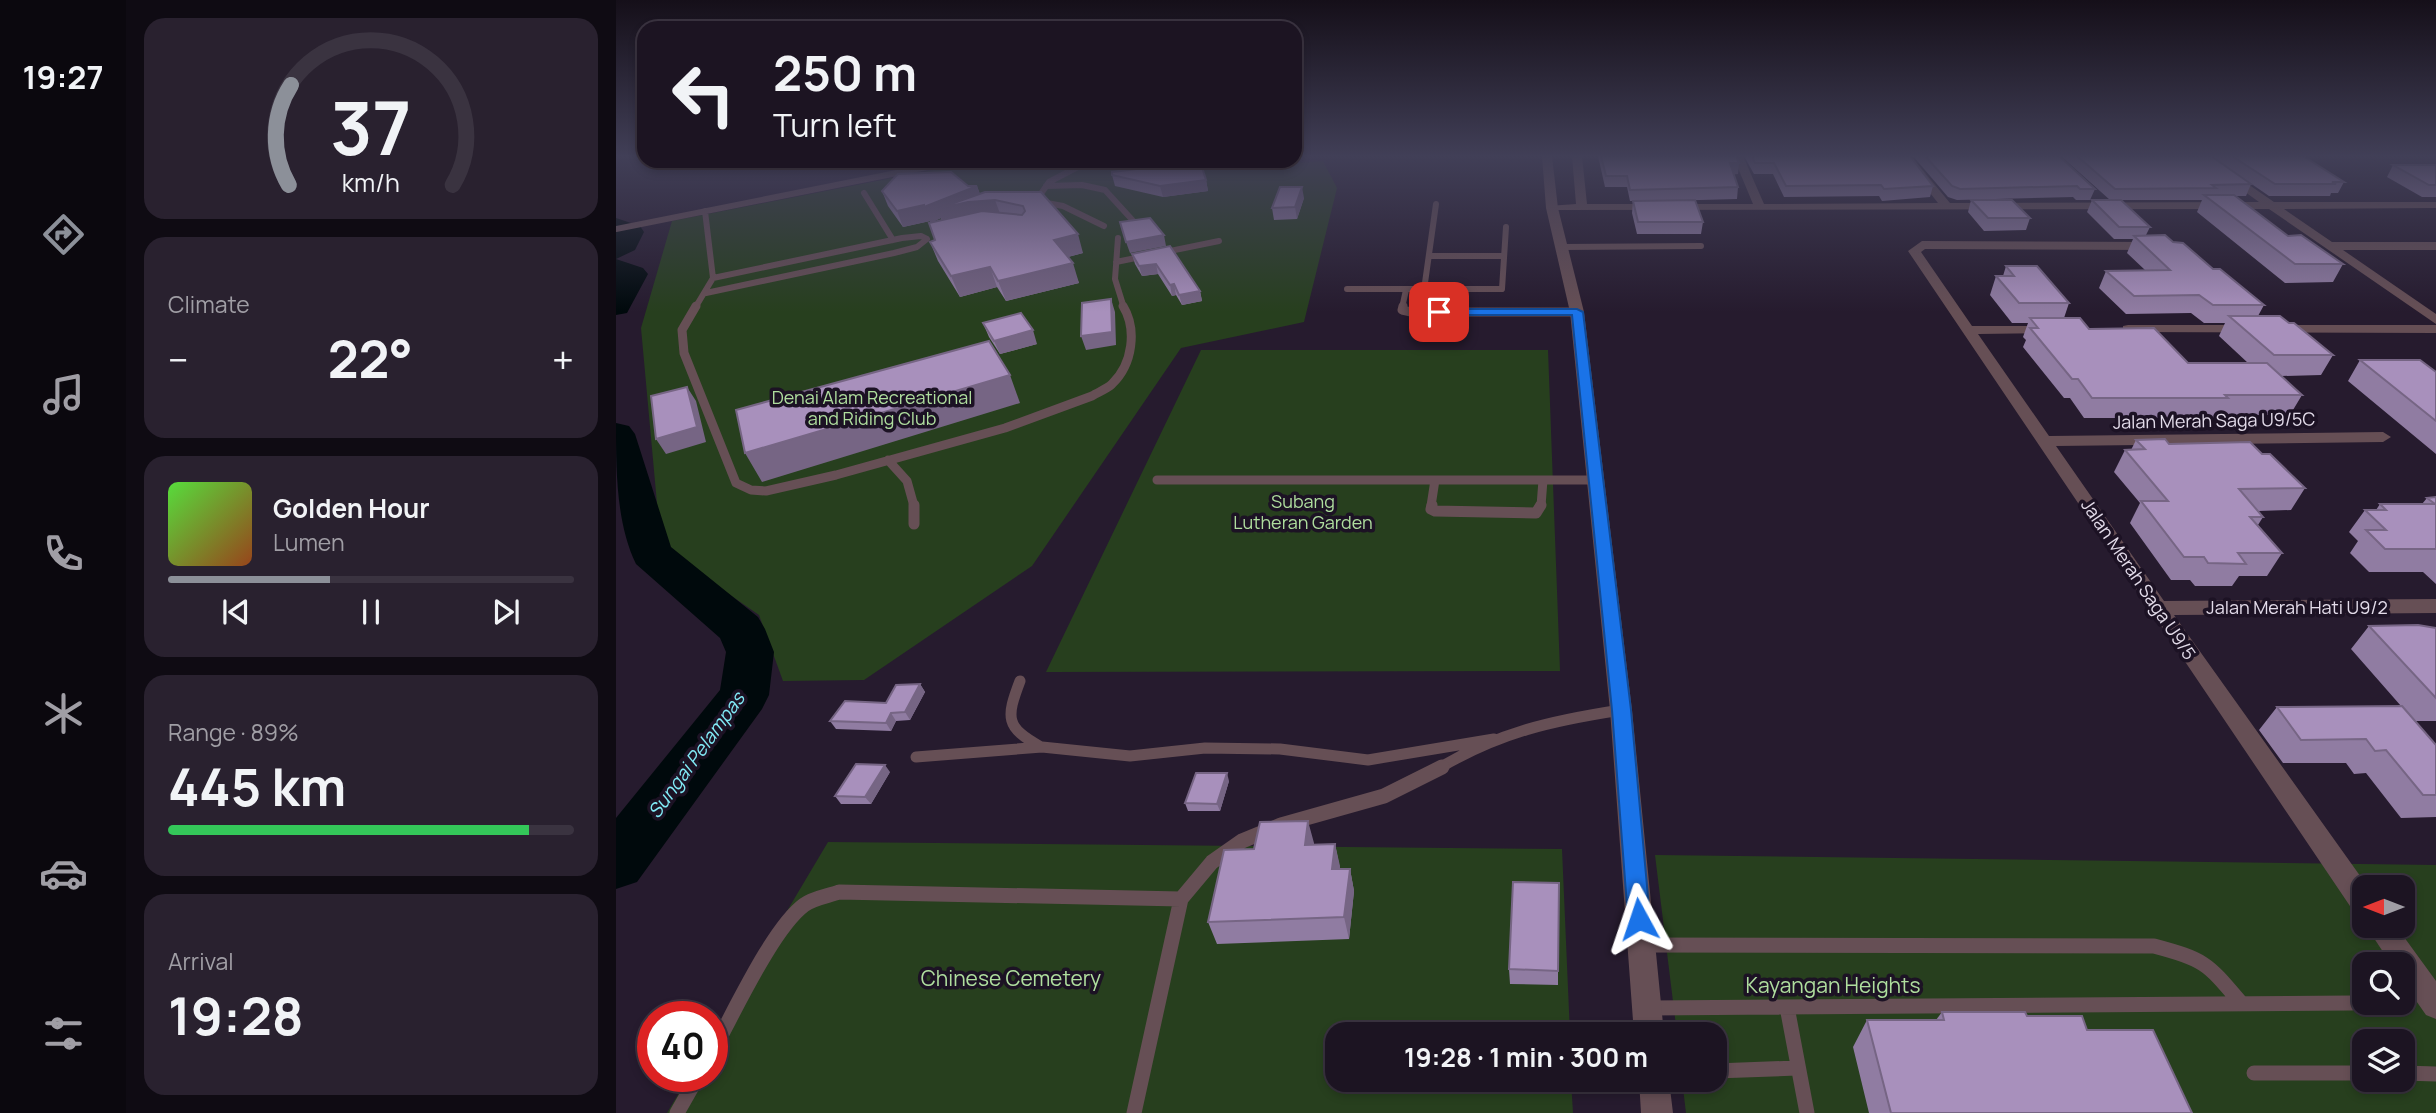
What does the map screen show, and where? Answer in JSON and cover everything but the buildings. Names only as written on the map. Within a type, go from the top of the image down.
[{"type":"street","points":[[1593,208],[1552,208],[1577,312],[1621,710],[1648,1022]]},
{"type":"street","points":[[2275,208],[2436,320]]},
{"type":"street","name":"Jalan Merah Saga U9/5","points":[[2155,246],[1922,246],[1916,248],[1915,254],[2352,886]]},
{"type":"street","points":[[2330,246],[2436,246]]},
{"type":"street","points":[[1969,330],[2065,329]]},
{"type":"street","points":[[2106,329],[2436,329]]},
{"type":"street","name":"Jalan Merah Saga U9/5C","points":[[2045,441],[2383,437]]},
{"type":"street","name":"Jalan Merah Hati U9/2","points":[[2158,608],[2436,606]]},
{"type":"street","points":[[2389,938],[2436,1005]]},
{"type":"street","points":[[1655,1092],[1657,1113]]},
{"type":"lane","points":[[616,229],[720,208]]},
{"type":"lane","points":[[873,208],[893,240]]},
{"type":"lane","points":[[1069,208],[1104,226]]},
{"type":"lane","points":[[1121,208],[1136,224]]},
{"type":"lane","points":[[1424,290],[1435,208]]},
{"type":"lane","points":[[705,211],[713,278],[682,330],[684,353],[736,483],[750,491],[765,491],[978,435],[1078,403],[1111,384],[1133,340],[1132,323],[1117,288],[1114,250],[1118,238]]},
{"type":"lane","points":[[1347,289],[1502,289],[1506,227]]},
{"type":"lane","points":[[713,278],[893,240],[923,235],[941,236]]},
{"type":"lane","points":[[706,293],[917,247],[923,235]]},
{"type":"lane","points":[[1116,262],[1219,241]]},
{"type":"lane","points":[[1562,247],[1701,246]]},
{"type":"lane","points":[[1429,256],[1504,256]]},
{"type":"lane","points":[[1406,290],[1402,310],[1411,312],[1577,312]]},
{"type":"lane","points":[[888,460],[905,475],[915,500],[914,524]]},
{"type":"lane","points":[[1157,480],[1595,480]]},
{"type":"lane","points":[[1435,480],[1432,509],[1435,511],[1536,513],[1541,509],[1543,480]]},
{"type":"lane","points":[[1020,681],[1011,703],[1010,724],[1017,734],[1042,747]]},
{"type":"lane","points":[[916,757],[1042,747],[1130,756],[1205,748],[1280,749],[1368,760],[1494,739],[1575,717],[1621,710]]},
{"type":"lane","points":[[1134,1113],[1181,899],[1222,853],[1251,835],[1278,824],[1317,817],[1386,796],[1494,739]]},
{"type":"lane","points":[[728,1024],[784,926],[802,906],[839,892],[1181,899]]},
{"type":"lane","points":[[1642,945],[2154,946],[2192,956],[2210,965],[2241,1003]]},
{"type":"lane","points":[[1647,1008],[2352,1003]]},
{"type":"lane","points":[[1787,1007],[1807,1113]]},
{"type":"lane","points":[[1727,1070],[1797,1068]]},
{"type":"lane","points":[[2254,1073],[2352,1073]]},
{"type":"lane","points":[[2415,1073],[2436,1074]]},
{"type":"lane","points":[[677,1113],[689,1092]]},
{"type":"green space","name":"Denai Alam Recreational and Riding Club","points":[[739,208],[1332,208],[1304,322],[1181,348],[1032,566],[864,680],[783,681],[759,615],[661,547],[641,328],[672,221]]},
{"type":"green space","name":"Subang Lutheran Garden","points":[[1201,350],[1548,350],[1560,671],[1046,672]]},
{"type":"green space","name":"Chinese Cemetery","points":[[828,842],[1562,849],[1569,1022],[1325,1022],[1325,1092],[1572,1092],[1573,1113],[667,1113],[679,1092],[728,1092],[728,1010]]},
{"type":"green space","name":"Kayangan Heights","points":[[1655,855],[2436,865],[2436,1113],[1686,1113],[1683,1092],[1727,1092],[1727,1022],[1676,1022]]},
{"type":"waterway","name":"Sungai Pelampas","points":[[616,226],[630,232],[625,244],[616,250]]},
{"type":"waterway","name":"Sungai Pelampas","points":[[616,268],[633,274],[616,306]]},
{"type":"waterway","name":"Sungai Pelampas","points":[[616,434],[651,554],[741,629],[750,652],[744,695],[616,863]]},
{"type":"route","points":[[1439,312],[1577,312],[1621,710],[1639,919]]}]
